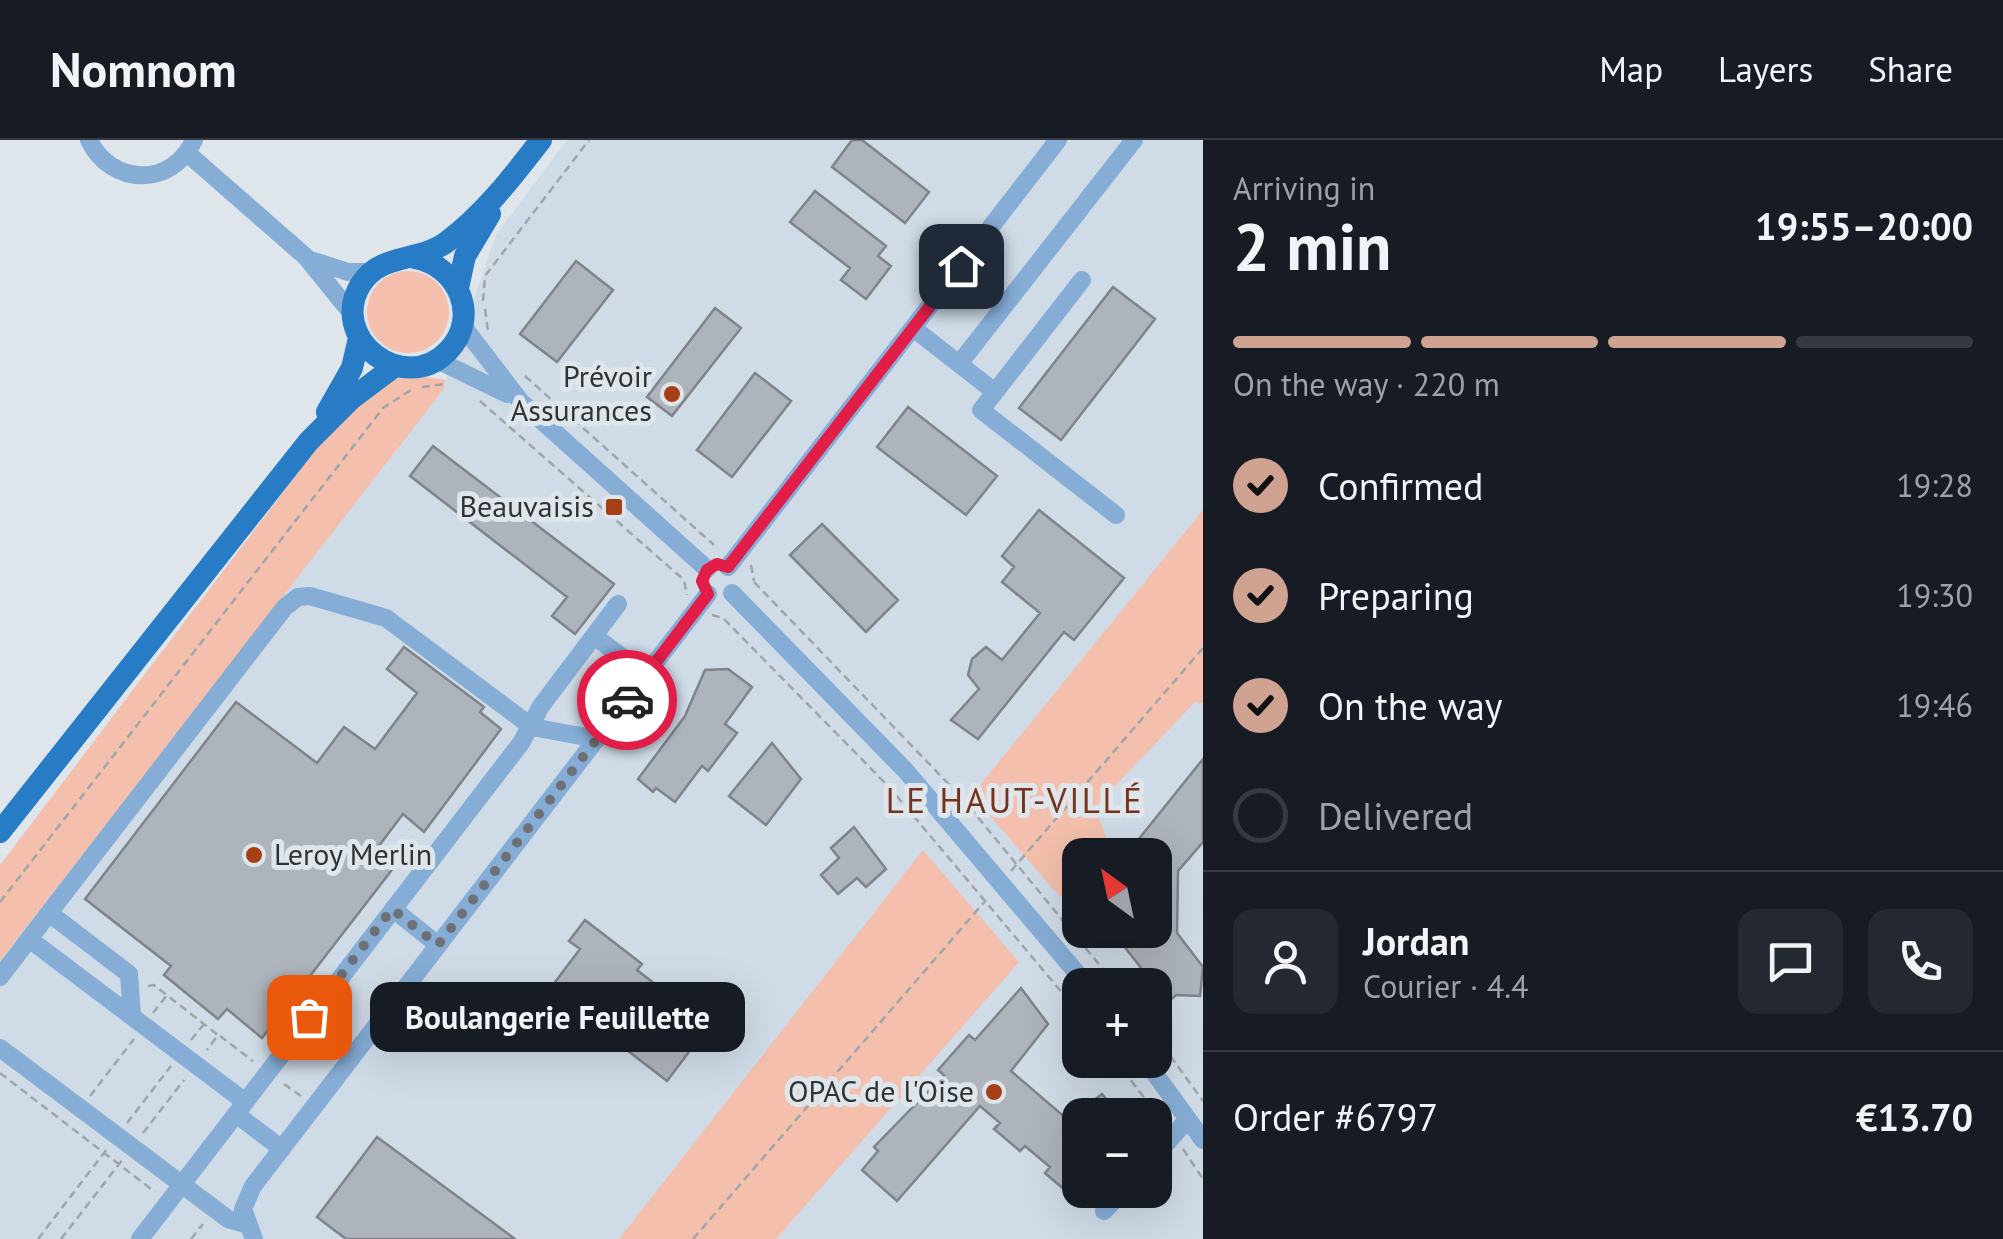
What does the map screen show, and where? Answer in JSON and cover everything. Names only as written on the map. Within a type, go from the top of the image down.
[{"type":"main road","points":[[356,326],[374,356],[395,366],[416,368],[436,360],[453,346],[462,326],[458,288],[465,256],[507,185],[542,140]]},
{"type":"main road","points":[[309,441],[352,368],[357,291],[371,272],[392,260],[414,258],[448,241],[507,185]]},
{"type":"main road","points":[[414,258],[437,265],[458,288]]},
{"type":"main road","points":[[0,832],[99,712],[309,441],[351,399],[395,366]]},
{"type":"main road","points":[[0,850],[99,712]]},
{"type":"street","points":[[89,140],[102,160],[130,175],[162,172],[190,146],[306,257],[356,326]]},
{"type":"street","points":[[728,567],[1058,140]]},
{"type":"street","points":[[959,364],[1134,140]]},
{"type":"street","points":[[306,257],[339,270],[371,272]]},
{"type":"street","points":[[1082,280],[981,410],[1116,515]]},
{"type":"street","points":[[462,326],[521,402],[707,570]]},
{"type":"street","points":[[913,328],[995,392]]},
{"type":"street","points":[[436,360],[464,370],[521,402]]},
{"type":"street","points":[[250,1231],[248,1194],[703,600],[702,581],[707,570],[717,564],[728,567],[736,579],[732,592],[703,600]]},
{"type":"street","points":[[732,592],[850,712],[1002,880],[1073,968]]},
{"type":"street","points":[[0,977],[286,607],[298,598],[310,596],[386,618],[532,727],[597,739]]},
{"type":"street","points":[[140,1239],[532,727],[541,706],[618,604]]},
{"type":"street","points":[[594,636],[646,675]]},
{"type":"street","points":[[392,909],[438,945]]},
{"type":"street","points":[[49,913],[129,974],[138,1021]]},
{"type":"street","points":[[29,939],[196,1064],[282,1149]]},
{"type":"street","points":[[0,1048],[228,1219],[250,1231]]},
{"type":"street","points":[[1157,1078],[1203,1140]]},
{"type":"street","points":[[1174,1136],[1188,1120]]},
{"type":"street","points":[[1104,1212],[1108,1208]]},
{"type":"path","points":[[479,352],[488,334],[485,276],[589,140]]},
{"type":"path","points":[[514,367],[714,545]]},
{"type":"path","points":[[0,902],[382,408],[401,392],[456,380],[464,370]]},
{"type":"path","points":[[471,393],[684,580],[686,593],[703,600],[722,618],[890,788],[1062,992]]},
{"type":"path","points":[[754,582],[895,725],[1018,862],[1102,968]]},
{"type":"path","points":[[692,1239],[1203,648]]},
{"type":"path","points":[[68,1125],[138,1021],[167,995]]},
{"type":"path","points":[[61,1239],[218,1035],[204,1024]]},
{"type":"path","points":[[1172,1058],[1203,1101]]},
{"type":"path","points":[[0,1073],[168,1202]]},
{"type":"path","points":[[1129,1078],[1203,1179]]},
{"type":"shaded area","points":[[567,140],[1203,140],[1203,1239],[0,1239],[0,958],[443,390],[496,235]]},
{"type":"shaded area","points":[[408,271],[424,274],[437,283],[446,296],[446,328],[437,341],[424,350],[408,353],[392,350],[379,341],[370,328],[367,312],[370,296],[379,283],[392,274]]},
{"type":"shaded area","points":[[386,379],[446,380],[443,390],[0,961],[0,865],[328,433]]},
{"type":"shaded area","points":[[1203,510],[1203,703],[1195,702],[1095,807],[1107,838],[1062,838],[1060,897],[972,795]]},
{"type":"shaded area","points":[[923,850],[1019,962],[776,1239],[619,1239]]},
{"type":"building","points":[[852,140],[862,140],[929,192],[905,223],[832,167]]},
{"type":"building","points":[[815,191],[886,246],[878,256],[891,266],[866,299],[841,280],[850,268],[790,222]]},
{"type":"building","points":[[576,261],[613,290],[557,362],[520,334]]},
{"type":"building","points":[[1113,287],[1155,319],[1061,440],[1019,408]]},
{"type":"building","points":[[715,308],[741,328],[672,416],[647,397]]},
{"type":"building","points":[[755,373],[791,401],[732,477],[697,450]]},
{"type":"building","points":[[908,407],[997,476],[966,515],[877,447]]},
{"type":"building","points":[[433,446],[614,584],[575,634],[552,616],[567,597],[410,476]]},
{"type":"building","points":[[1039,510],[1124,578],[1074,640],[1064,632],[978,739],[951,720],[979,689],[968,675],[972,659],[986,647],[1002,660],[1040,613],[1002,582],[1014,567],[1002,556]]},
{"type":"building","points":[[822,524],[898,600],[866,632],[790,555]]},
{"type":"building","name":"Leroy Merlin","points":[[404,647],[484,707],[480,712],[501,729],[424,832],[403,814],[378,847],[398,862],[262,1038],[227,1009],[218,1019],[164,975],[171,966],[85,899],[236,702],[317,763],[344,727],[375,749],[417,693],[387,669]]},
{"type":"building","points":[[728,669],[752,687],[725,724],[737,733],[708,771],[702,766],[675,802],[656,788],[653,792],[638,779],[685,716],[705,670]]},
{"type":"building","points":[[772,743],[801,779],[766,825],[729,796]]},
{"type":"building","points":[[1203,759],[1203,842],[1178,871],[1177,933],[1203,967],[1200,996],[1176,995],[1172,998],[1172,968],[1141,968],[1125,948],[1172,948],[1172,838],[1140,838]]},
{"type":"building","points":[[854,827],[886,869],[866,887],[857,878],[838,894],[821,875],[839,858],[831,848]]},
{"type":"building","points":[[585,920],[642,964],[637,970],[673,998],[668,1004],[704,1032],[667,1081],[549,990],[580,949],[569,941]]},
{"type":"building","name":"OPAC de l'Oise","points":[[1021,988],[1048,1024],[1011,1071],[1062,1115],[1062,1187],[1045,1173],[1050,1167],[1025,1146],[1020,1151],[994,1129],[1000,1123],[980,1106],[897,1201],[862,1170],[878,1151],[874,1147],[944,1075],[938,1070],[969,1035],[975,1040]]},
{"type":"building","points":[[377,1137],[515,1239],[346,1239],[317,1217]]},
{"type":"way so far","points":[[309,1017],[392,909],[438,945],[627,700]]},
{"type":"place","name":"Prévoir Assurances","points":[[672,394]]},
{"type":"place","name":"Beauvaisis","points":[[614,507]]},
{"type":"place","name":"Leroy Merlin","points":[[254,855]]},
{"type":"place","name":"Boulangerie Feuillette","points":[[309,1017]]},
{"type":"place","name":"OPAC de l'Oise","points":[[994,1092]]},
{"type":"district","name":"LE HAUT-VILLÉ","points":[[1015,801]]},
{"type":"route","points":[[627,700],[708,594],[702,581],[707,570],[717,564],[728,567],[961,266]]}]
